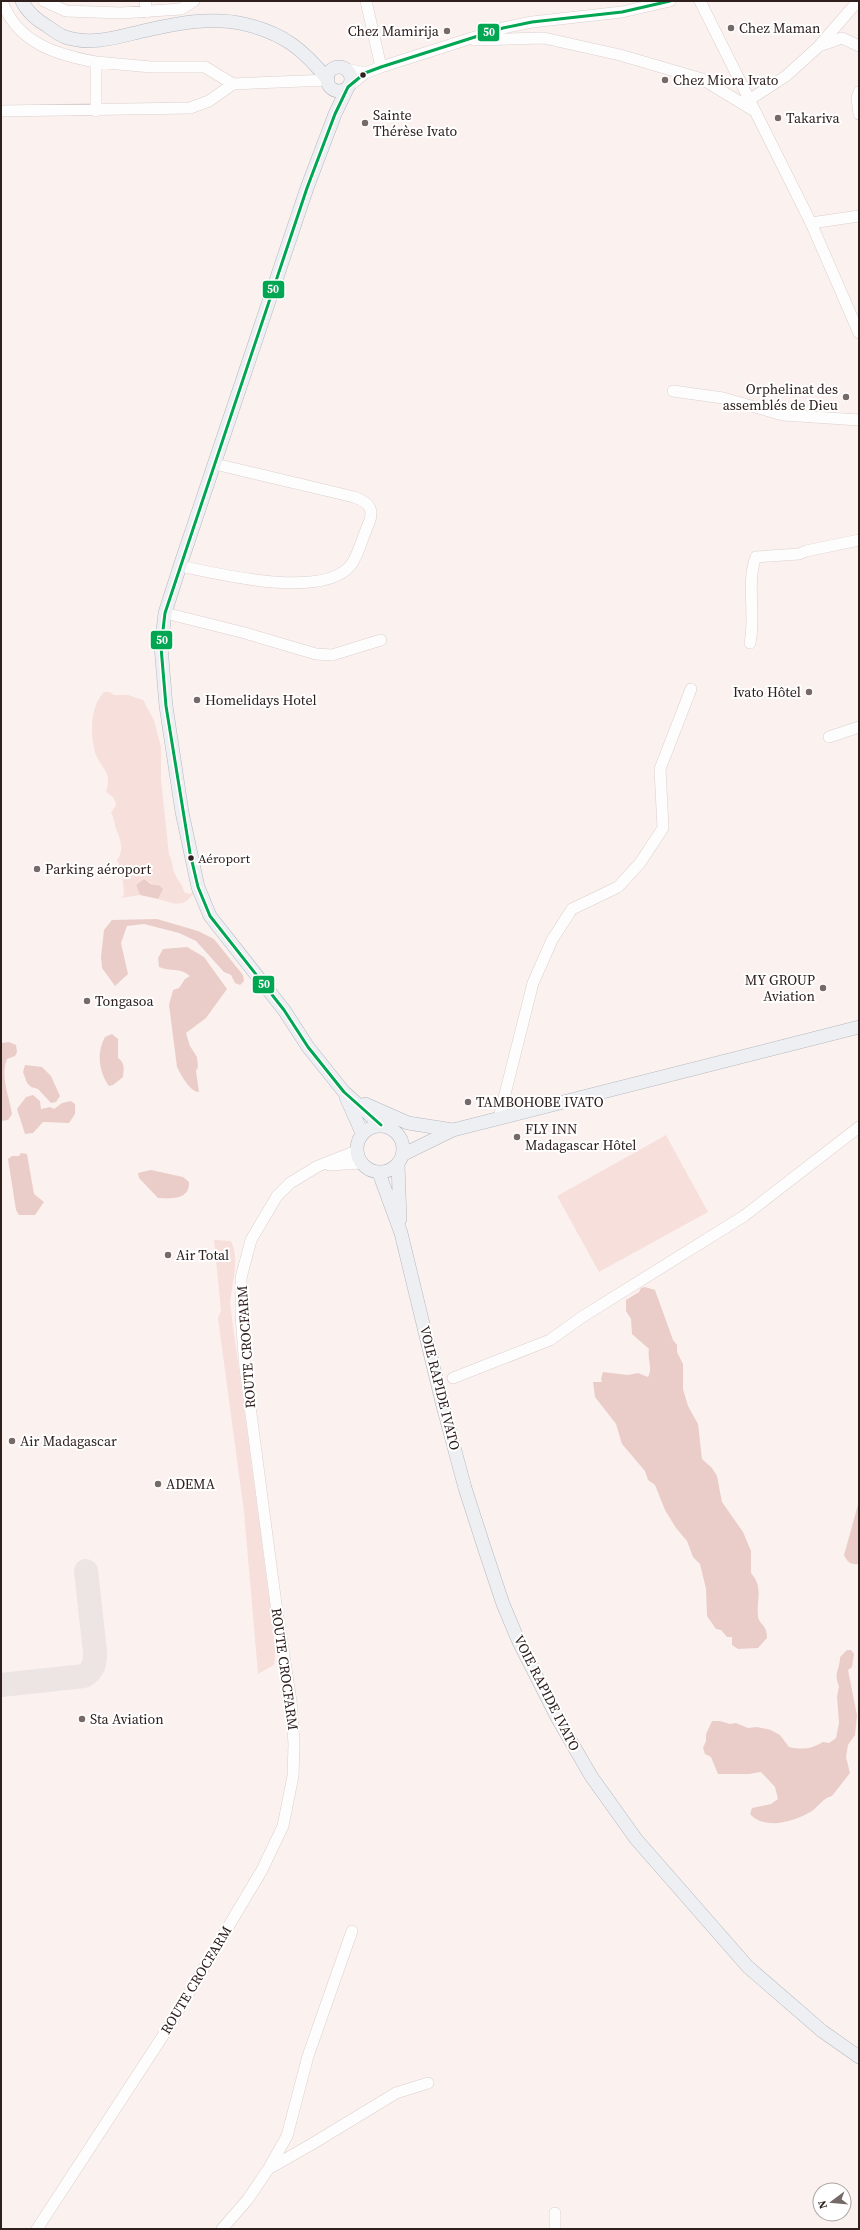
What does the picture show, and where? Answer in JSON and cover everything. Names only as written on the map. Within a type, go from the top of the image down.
[{"type":"main road","points":[[22,1],[37,21],[64,37],[86,41],[104,40],[173,25],[209,21],[244,24],[275,33],[291,42],[303,52],[330,84],[341,91],[348,87]]},
{"type":"main road","points":[[303,52],[341,69],[351,78],[335,114],[304,196],[180,566],[165,614],[161,647],[162,668],[184,818],[198,887],[210,916],[227,940],[284,1010],[308,1046],[344,1092],[386,1127],[399,1135],[403,1145],[400,1160],[401,1233]]},
{"type":"main road","points":[[335,114],[330,84],[332,70],[341,69]]},
{"type":"main road","points":[[453,1130],[371,1127],[362,1133],[357,1142],[358,1157],[369,1170],[379,1173],[389,1171],[400,1160],[453,1130],[859,1027]]},
{"type":"main road","points":[[344,1092],[367,1106],[402,1121],[453,1130]]},
{"type":"main road","points":[[344,1092],[362,1133]]},
{"type":"main road","points":[[379,1173],[401,1233]]},
{"type":"main road","name":"VOIE RAPIDE IVATO","points":[[401,1233],[443,1406],[485,1550],[503,1604],[519,1642],[558,1719],[591,1776],[636,1839],[748,1967],[816,2026],[859,2056]]},
{"type":"street","points":[[2,1],[15,22],[30,38],[45,49],[66,57],[96,62],[151,67],[205,67],[233,84],[330,84]]},
{"type":"street","points":[[44,1],[66,11],[121,13],[146,6],[181,9],[194,1]]},
{"type":"street","points":[[348,87],[365,73],[503,28],[622,12],[670,1]]},
{"type":"street","points":[[700,1],[751,105],[762,121],[811,223],[859,333]]},
{"type":"street","points":[[751,105],[818,47],[858,1]]},
{"type":"street","points":[[368,2],[381,67]]},
{"type":"street","points":[[470,40],[544,38],[620,55],[702,80],[751,105]]},
{"type":"street","points":[[818,47],[842,38],[859,46]]},
{"type":"street","points":[[96,62],[96,110]]},
{"type":"street","points":[[341,69],[365,73]]},
{"type":"street","points":[[1,111],[190,108],[209,101],[233,84]]},
{"type":"street","points":[[859,92],[857,98],[859,114]]},
{"type":"street","points":[[811,223],[859,216]]},
{"type":"street","points":[[673,391],[723,398],[783,415],[859,420]]},
{"type":"street","points":[[180,566],[238,578],[278,584],[330,577],[345,571],[352,564],[370,520],[371,508],[367,502],[354,497],[215,464]]},
{"type":"street","points":[[750,643],[753,629],[751,569],[756,557],[799,554],[812,549],[859,540]]},
{"type":"street","points":[[165,614],[245,633],[316,654],[332,655],[381,640]]},
{"type":"street","points":[[499,1118],[533,983],[552,940],[572,909],[618,887],[640,863],[663,828],[660,770],[691,689]]},
{"type":"street","points":[[829,737],[859,727]]},
{"type":"street","points":[[453,1378],[550,1340],[582,1318],[744,1216],[859,1127]]},
{"type":"street","name":"ROUTE CROCFARM","points":[[37,2229],[168,2028],[262,1870],[283,1826],[288,1809],[293,1776],[294,1744],[291,1701],[276,1604],[245,1368],[241,1316],[241,1278],[251,1240],[277,1196],[290,1183],[318,1166],[358,1157]]},
{"type":"street","points":[[222,2229],[248,2199],[269,2168],[287,2136],[308,2056],[352,1931]]},
{"type":"street","points":[[269,2168],[312,2144],[396,2093],[428,2083]]},
{"type":"street","points":[[555,2213],[555,2229]]},
{"type":"shaded area","points":[[104,692],[109,692],[114,695],[128,695],[143,700],[154,720],[161,747],[161,779],[169,855],[176,877],[184,892],[189,894],[195,892],[182,903],[178,904],[158,899],[162,889],[144,879],[136,885],[140,895],[121,898],[124,895],[122,872],[117,860],[121,853],[121,846],[111,813],[116,805],[114,798],[106,792],[108,785],[107,774],[97,758],[92,737],[92,720],[94,712],[99,698]]},
{"type":"shaded area","points":[[144,879],[151,884],[160,886],[163,889],[158,899],[140,895],[136,885]]},
{"type":"shaded area","points":[[157,919],[198,931],[214,939],[243,975],[244,981],[240,985],[235,983],[231,975],[224,972],[196,941],[179,933],[144,924],[127,926],[121,943],[128,974],[115,986],[102,968],[101,957],[104,930],[112,920]]},
{"type":"shaded area","points":[[187,947],[204,957],[227,989],[206,1018],[186,1033],[190,1046],[197,1057],[198,1067],[196,1071],[199,1092],[189,1086],[177,1067],[169,1005],[173,990],[179,988],[185,979],[190,976],[186,973],[159,967],[158,958],[163,949]]},
{"type":"shaded area","points":[[112,1034],[118,1039],[118,1058],[124,1066],[124,1071],[123,1077],[113,1085],[109,1086],[101,1069],[100,1049],[105,1037]]},
{"type":"shaded area","points":[[9,1042],[16,1045],[17,1052],[15,1056],[7,1059],[4,1073],[12,1114],[8,1120],[1,1121],[1,1043]]},
{"type":"shaded area","points":[[25,1065],[42,1067],[51,1076],[60,1096],[56,1102],[51,1103],[38,1089],[31,1087],[27,1083],[23,1072]]},
{"type":"shaded area","points":[[33,1095],[40,1101],[41,1109],[50,1107],[54,1109],[62,1103],[71,1101],[75,1104],[75,1114],[69,1123],[43,1122],[33,1133],[25,1134],[17,1109],[26,1097]]},
{"type":"shaded area","points":[[666,1135],[708,1212],[599,1272],[557,1196]]},
{"type":"shaded area","points":[[21,1153],[27,1154],[34,1194],[44,1202],[35,1215],[19,1215],[16,1210],[8,1159],[12,1156],[19,1156]]},
{"type":"shaded area","points":[[151,1170],[183,1177],[189,1182],[186,1192],[179,1197],[158,1198],[139,1178],[138,1173]]},
{"type":"shaded area","points":[[214,1240],[231,1241],[234,1248],[235,1271],[230,1303],[276,1650],[274,1665],[258,1674],[244,1512],[218,1318],[221,1311]]},
{"type":"shaded area","points":[[645,1287],[655,1290],[673,1340],[677,1345],[677,1352],[683,1364],[683,1389],[688,1406],[698,1424],[702,1459],[712,1468],[717,1476],[722,1502],[743,1532],[751,1551],[751,1573],[755,1578],[759,1594],[758,1616],[767,1633],[767,1638],[758,1648],[738,1649],[732,1645],[732,1637],[727,1637],[721,1630],[716,1629],[707,1616],[706,1589],[700,1564],[693,1557],[687,1541],[676,1528],[665,1510],[655,1485],[648,1480],[645,1471],[622,1444],[616,1424],[595,1397],[593,1382],[602,1382],[601,1379],[603,1372],[628,1375],[638,1373],[648,1377],[650,1371],[649,1349],[632,1334],[631,1319],[626,1311],[626,1300],[639,1292],[641,1288]]},
{"type":"shaded area","points":[[859,1501],[859,1564],[854,1564],[846,1560],[844,1555]]},
{"type":"shaded area","points":[[847,1650],[851,1650],[854,1654],[852,1667],[848,1670],[857,1715],[855,1735],[848,1745],[846,1757],[850,1773],[832,1796],[826,1798],[812,1811],[805,1815],[781,1823],[764,1822],[756,1819],[750,1814],[752,1808],[771,1804],[778,1799],[775,1787],[761,1772],[749,1774],[718,1774],[711,1757],[705,1754],[703,1748],[706,1741],[706,1734],[712,1721],[720,1721],[730,1724],[736,1723],[748,1728],[757,1727],[771,1730],[780,1735],[789,1747],[807,1748],[823,1742],[829,1743],[836,1738],[839,1723],[837,1697],[839,1686],[837,1682],[837,1675],[840,1657]]},
{"type":"taxiway","points":[[1,1685],[84,1676],[92,1669],[95,1652],[86,1571]]},
{"type":"transit line","name":"50","points":[[381,1125],[344,1092],[308,1047],[284,1010],[210,916],[198,887],[190,853],[166,706],[161,647],[165,613],[307,188],[335,114],[348,87],[365,73],[503,28],[532,22],[622,12],[670,1]]},
{"type":"place","name":"Chez Maman","points":[[731,28]]},
{"type":"place","name":"Chez Mamirija","points":[[447,31]]},
{"type":"place","name":"Chez Miora Ivato","points":[[665,80]]},
{"type":"place","name":"Takariva","points":[[778,118]]},
{"type":"place","name":"Sainte Thérèse Ivato","points":[[365,123]]},
{"type":"place","name":"Orphelinat des assemblés de Dieu","points":[[846,397]]},
{"type":"place","name":"Ivato Hôtel","points":[[809,692]]},
{"type":"place","name":"Homelidays Hotel","points":[[197,700]]},
{"type":"place","name":"Aéroport","points":[[191,858]]},
{"type":"place","name":"Parking aéroport","points":[[37,869]]},
{"type":"place","name":"MY GROUP Aviation","points":[[823,988]]},
{"type":"place","name":"Tongasoa","points":[[87,1001]]},
{"type":"place","name":"TAMBOHOBE IVATO","points":[[468,1102]]},
{"type":"place","name":"FLY INN Madagascar Hôtel","points":[[517,1137]]},
{"type":"place","name":"Air Total","points":[[168,1255]]},
{"type":"place","name":"Air Madagascar","points":[[12,1441]]},
{"type":"place","name":"ADEMA","points":[[158,1484]]},
{"type":"place","name":"Sta Aviation","points":[[82,1719]]}]
